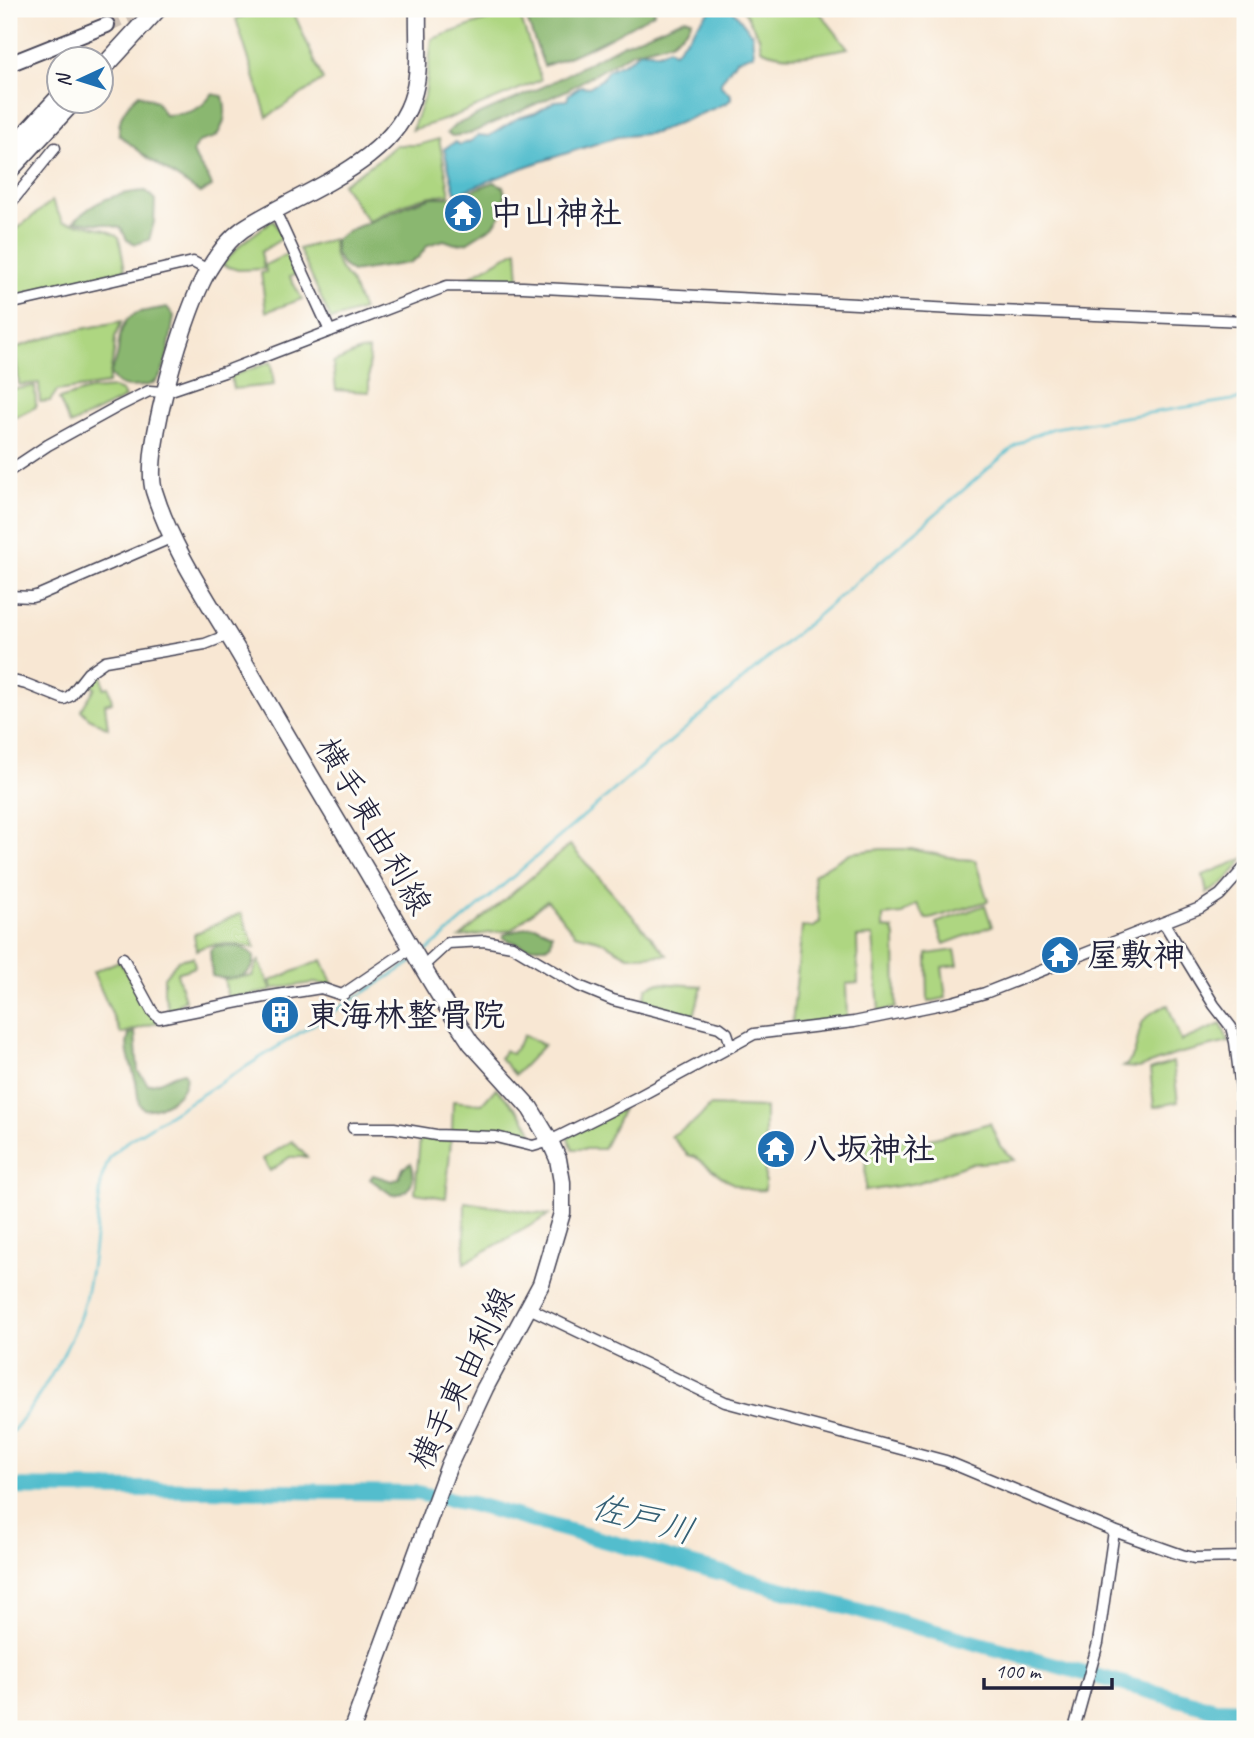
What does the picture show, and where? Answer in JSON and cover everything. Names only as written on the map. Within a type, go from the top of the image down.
[{"type":"highway","points":[[107,46],[141,9]]},
{"type":"highway","points":[[116,54],[157,9]]},
{"type":"highway","points":[[9,152],[46,112]]},
{"type":"highway","points":[[9,170],[59,116]]},
{"type":"main road","name":"横手東由利線","points":[[352,1729],[449,1465],[485,1388],[541,1283],[562,1213],[562,1182],[558,1159],[530,1108],[471,1043],[422,967],[228,635],[173,537],[153,488],[151,466],[152,444],[165,392],[194,298],[208,270],[235,235],[383,145],[401,120],[414,94],[418,9]]},
{"type":"main road","points":[[9,65],[107,25]]},
{"type":"street","points":[[9,205],[55,148]]},
{"type":"street","points":[[275,211],[330,331]]},
{"type":"street","points":[[9,304],[194,262],[208,270]]},
{"type":"street","points":[[9,471],[48,445],[149,391],[165,392],[224,372],[447,286],[523,287],[1245,321]]},
{"type":"street","points":[[9,596],[39,595],[173,537]]},
{"type":"street","points":[[9,680],[64,699],[70,696],[88,673],[105,661],[205,644],[228,635]]},
{"type":"street","points":[[353,1128],[394,1128],[436,1135],[495,1137],[533,1146],[550,1141],[638,1097],[754,1034],[854,1022],[953,1002],[985,992],[1200,908],[1220,895],[1245,867]]},
{"type":"street","points":[[529,1308],[725,1402],[946,1461],[1114,1531],[1182,1555],[1194,1558],[1244,1557],[1241,1089],[1231,1027],[1214,1005],[1164,923]]},
{"type":"street","points":[[422,967],[449,943],[484,941],[512,946],[579,986],[613,1000],[719,1027],[727,1033],[732,1045]]},
{"type":"street","points":[[122,958],[152,1012],[159,1018],[321,988],[342,995],[411,948]]},
{"type":"street","points":[[1074,1729],[1098,1643],[1114,1531]]},
{"type":"green space","points":[[258,9],[293,11],[323,80],[267,117],[236,19]]},
{"type":"green space","points":[[518,9],[541,80],[447,119],[412,130],[425,94],[432,39]]},
{"type":"green space","points":[[523,9],[655,9],[654,13],[614,36],[544,66]]},
{"type":"green space","points":[[743,9],[817,9],[848,48],[792,56],[771,53],[761,49],[759,37]]},
{"type":"green space","points":[[685,18],[692,20],[687,29],[671,42],[633,52],[567,90],[469,134],[452,136],[447,133],[455,125],[545,86],[622,45]]},
{"type":"green space","points":[[139,94],[156,101],[165,115],[192,111],[203,105],[212,94],[223,96],[225,117],[219,132],[216,137],[198,142],[193,151],[212,187],[200,193],[119,135],[123,112]]},
{"type":"green space","points":[[439,139],[450,194],[418,199],[368,221],[342,184],[396,145],[418,145]]},
{"type":"green space","points":[[494,182],[503,186],[505,195],[500,216],[493,226],[466,243],[455,244],[444,240],[428,245],[419,257],[409,263],[352,272],[342,265],[335,252],[335,240],[348,231],[408,205],[432,197],[455,197]]},
{"type":"green space","points":[[146,191],[155,200],[154,222],[149,240],[136,244],[127,240],[121,228],[74,221],[107,199]]},
{"type":"green space","points":[[52,201],[63,222],[99,228],[119,237],[125,270],[9,297],[9,235]]},
{"type":"green space","points":[[273,220],[283,238],[261,252],[264,269],[238,270],[222,265],[241,244]]},
{"type":"green space","points":[[333,239],[334,254],[339,267],[351,282],[363,310],[331,320],[299,249]]},
{"type":"green space","points":[[517,250],[519,281],[469,277]]},
{"type":"green space","points":[[289,253],[299,273],[290,277],[302,299],[266,312],[261,273],[266,272],[265,265]]},
{"type":"green space","points":[[167,307],[174,316],[161,375],[152,384],[145,386],[127,387],[118,384],[110,373],[117,358],[120,334],[125,323],[140,312]]},
{"type":"green space","points":[[122,321],[115,337],[108,384],[57,391],[50,401],[40,402],[39,383],[19,385],[15,348],[62,333]]},
{"type":"green space","points":[[369,350],[369,392],[336,390],[333,363],[360,351]]},
{"type":"green space","points":[[271,362],[274,385],[233,389],[231,376]]},
{"type":"green space","points":[[35,386],[36,407],[9,418],[9,390]]},
{"type":"green space","points":[[114,388],[122,391],[125,398],[70,425],[59,399],[89,390]]},
{"type":"green space","points":[[101,668],[104,688],[109,687],[112,702],[105,704],[108,728],[89,718],[81,710],[95,688],[85,681]]},
{"type":"green space","points":[[570,845],[667,955],[628,956],[599,940],[575,934],[547,900],[511,930],[460,937]]},
{"type":"green space","points":[[911,849],[975,860],[988,901],[930,919],[926,919],[917,904],[902,914],[883,916],[883,928],[893,929],[895,937],[896,1008],[879,1011],[873,936],[857,937],[858,983],[846,984],[847,1018],[792,1024],[802,927],[814,927],[820,922],[813,875],[850,853]]},
{"type":"green space","points":[[1243,859],[1228,879],[1207,893],[1203,875]]},
{"type":"green space","points":[[985,905],[992,926],[944,944],[936,923]]},
{"type":"green space","points":[[241,913],[255,948],[218,944],[196,950],[194,934]]},
{"type":"green space","points":[[536,926],[552,933],[551,943],[546,947],[526,947],[503,938],[503,935]]},
{"type":"green space","points":[[216,946],[246,950],[254,957],[250,970],[240,977],[212,976],[210,950]]},
{"type":"green space","points":[[955,950],[958,965],[942,967],[946,998],[928,1002],[927,954]]},
{"type":"green space","points":[[193,957],[195,967],[177,973],[185,1000],[179,1003],[181,1009],[169,1011],[164,993],[164,977],[178,960]]},
{"type":"green space","points":[[259,960],[272,991],[228,999],[224,979],[252,976]]},
{"type":"green space","points":[[322,960],[333,985],[312,983],[273,989],[270,981]]},
{"type":"green space","points":[[119,961],[159,1022],[121,1034],[93,972]]},
{"type":"green space","points":[[657,983],[702,986],[694,1016],[643,1001],[647,988]]},
{"type":"green space","points":[[1168,1005],[1181,1041],[1221,1024],[1229,1042],[1177,1054],[1139,1068],[1123,1067],[1135,1051],[1144,1020],[1148,1015]]},
{"type":"green space","points":[[135,1032],[138,1071],[148,1084],[184,1072],[186,1079],[180,1092],[159,1107],[144,1109],[139,1104],[127,1044],[129,1034]]},
{"type":"green space","points":[[524,1035],[544,1045],[515,1075],[500,1058],[505,1050],[512,1054]]},
{"type":"green space","points":[[1173,1062],[1178,1102],[1154,1107],[1150,1070]]},
{"type":"green space","points":[[496,1088],[529,1126],[533,1140],[497,1132],[452,1130],[453,1101],[482,1104]]},
{"type":"green space","points":[[710,1106],[765,1108],[765,1190],[745,1188],[728,1181],[695,1157],[688,1155],[671,1136],[695,1122]]},
{"type":"green space","points":[[623,1109],[603,1149],[573,1149],[567,1136]]},
{"type":"green space","points":[[990,1123],[1000,1146],[1014,1160],[969,1164],[917,1183],[865,1191],[866,1135],[923,1141]]},
{"type":"green space","points":[[420,1138],[451,1140],[446,1198],[415,1193]]},
{"type":"green space","points":[[292,1141],[307,1157],[290,1157],[270,1171],[263,1159]]},
{"type":"green space","points":[[411,1163],[413,1179],[403,1193],[392,1195],[370,1179],[373,1175],[392,1181],[399,1178],[403,1168]]},
{"type":"green space","points":[[465,1202],[549,1215],[464,1263]]},
{"type":"water","points":[[712,9],[732,9],[752,34],[754,54],[736,60],[721,82],[721,86],[731,95],[727,103],[655,133],[617,137],[455,192],[444,149],[455,142],[460,145],[471,141],[478,135],[489,136],[518,118],[535,113],[555,101],[567,100],[569,94],[581,86],[589,87],[602,79],[608,70],[628,61],[640,51],[659,53],[669,48],[673,52],[676,51]]},
{"type":"waterway","points":[[422,955],[1010,450],[1030,437],[1054,428],[1245,398]]},
{"type":"waterway","points":[[9,1435],[51,1375],[77,1324],[89,1278],[102,1177],[110,1157],[126,1142],[411,963]]},
{"type":"waterway","name":"佐戸川","points":[[9,1487],[417,1493],[472,1504],[1215,1709],[1245,1710]]},
{"type":"tunnel","points":[[107,25],[144,9]]},
{"type":"place","name":"中山神社","points":[[463,213]]},
{"type":"place","name":"屋敷神","points":[[1060,955]]},
{"type":"place","name":"東海林整骨院","points":[[280,1015]]},
{"type":"place","name":"八坂神社","points":[[776,1149]]}]
